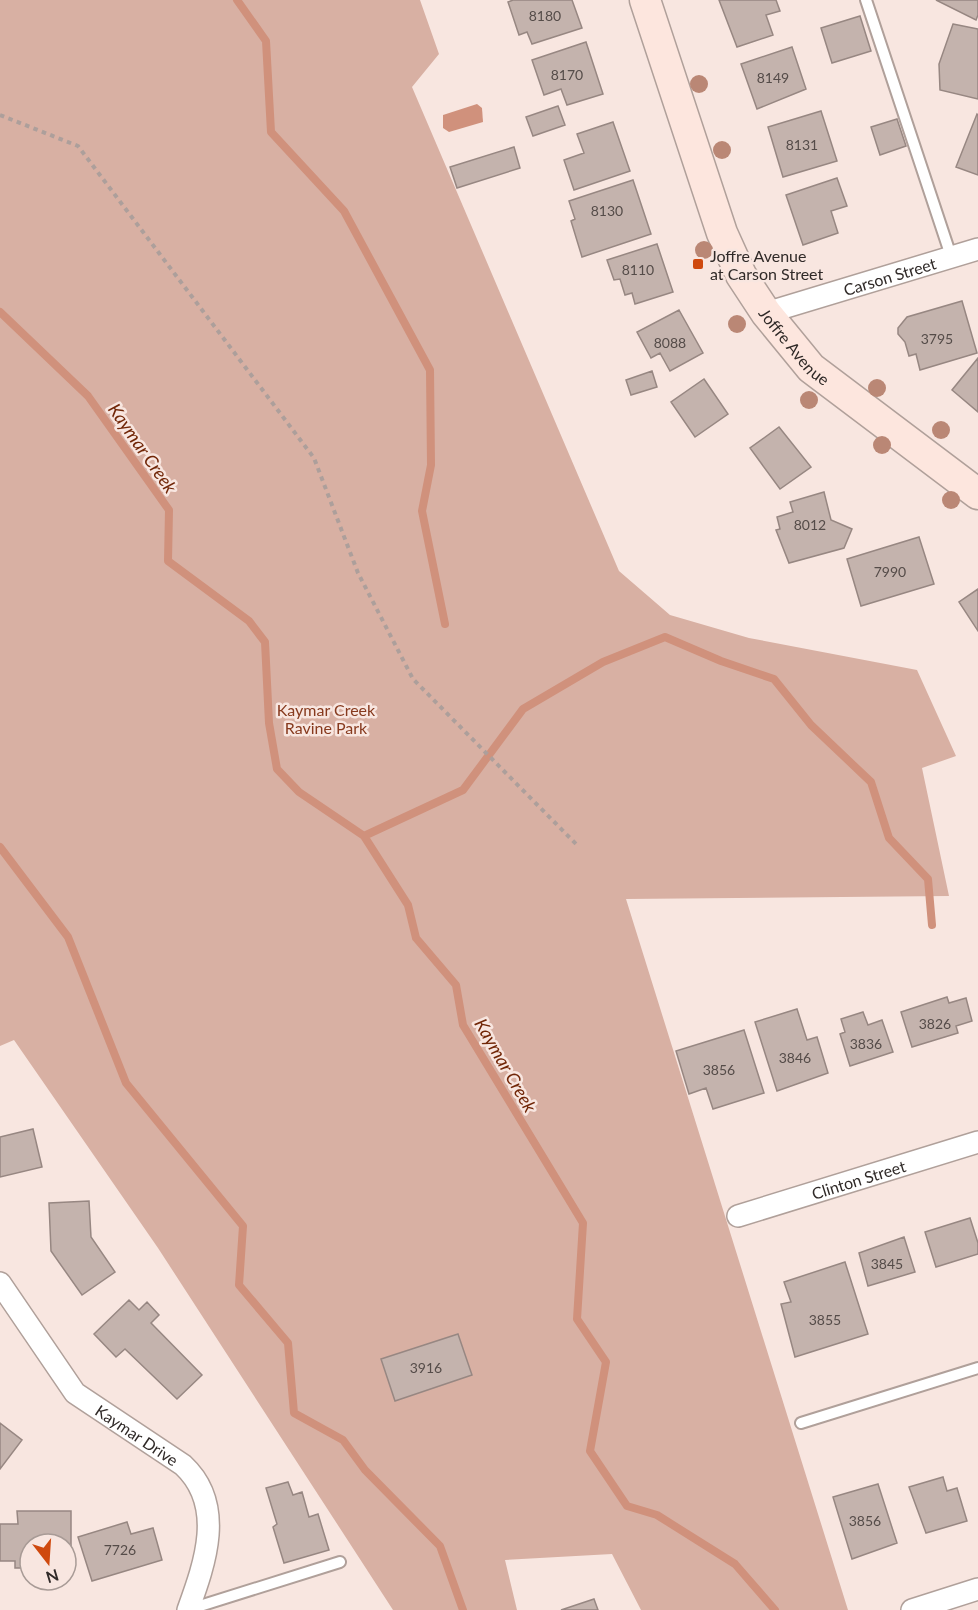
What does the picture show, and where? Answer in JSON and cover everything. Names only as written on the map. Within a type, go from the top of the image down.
[{"type":"street","name":"Joffre Avenue","points":[[645,0],[722,233],[741,275],[766,313],[811,368],[978,494]]},
{"type":"street","name":"Carson Street","points":[[766,313],[978,249]]},
{"type":"street","name":"Clinton Street","points":[[738,1216],[978,1142]]},
{"type":"street","name":"Kaymar Drive","points":[[0,1282],[75,1393],[183,1466],[195,1479],[206,1502],[209,1536],[204,1561],[187,1610]]},
{"type":"street","points":[[912,1610],[978,1589]]},
{"type":"lane","points":[[866,0],[951,256]]},
{"type":"lane","points":[[801,1423],[978,1368]]},
{"type":"lane","points":[[187,1610],[340,1562]]},
{"type":"path","points":[[0,115],[78,146],[314,458],[358,573],[413,679],[578,845]]},
{"type":"green space","name":"Kaymar Creek Ravine Park","points":[[0,0],[420,0],[439,54],[412,87],[619,571],[670,615],[749,638],[917,670],[956,756],[922,768],[949,896],[626,899],[848,1610],[641,1610],[612,1554],[505,1560],[517,1610],[393,1610],[158,1248],[14,1040],[0,1046]]},
{"type":"shaded area","points":[[477,104],[482,108],[483,122],[449,132],[443,128],[443,115]]},
{"type":"building","points":[[513,0],[572,0],[582,28],[532,44],[527,32],[519,35],[508,2]]},
{"type":"building","points":[[719,0],[776,0],[780,11],[766,15],[773,35],[737,47]]},
{"type":"building","points":[[936,0],[978,0],[976,20]]},
{"type":"building","points":[[860,16],[871,51],[832,63],[821,28]]},
{"type":"building","points":[[953,24],[978,29],[978,99],[940,90],[939,64]]},
{"type":"building","points":[[586,42],[603,94],[567,105],[561,89],[544,95],[532,60]]},
{"type":"building","points":[[792,47],[806,89],[757,109],[741,64]]},
{"type":"building","points":[[558,106],[565,125],[533,136],[526,117]]},
{"type":"building","points":[[821,111],[837,161],[783,177],[768,127]]},
{"type":"building","points":[[978,115],[978,175],[956,167]]},
{"type":"building","points":[[897,119],[906,146],[880,155],[871,127]]},
{"type":"building","points":[[613,122],[630,171],[574,190],[564,160],[584,153],[577,134]]},
{"type":"building","points":[[514,147],[520,168],[457,188],[450,167]]},
{"type":"building","points":[[837,178],[847,206],[831,211],[838,233],[803,245],[786,195]]},
{"type":"building","points":[[633,180],[651,234],[582,257],[571,221],[575,219],[569,201]]},
{"type":"building","points":[[657,244],[673,292],[635,304],[632,293],[625,295],[620,279],[614,280],[607,260]]},
{"type":"building","points":[[962,301],[977,353],[920,370],[916,354],[909,356],[905,342],[898,334],[898,328],[907,317]]},
{"type":"building","points":[[679,310],[703,353],[670,371],[660,353],[651,358],[637,332]]},
{"type":"building","points":[[978,358],[978,412],[952,390]]},
{"type":"building","points":[[652,371],[657,387],[631,395],[626,380]]},
{"type":"building","points":[[704,379],[728,414],[695,437],[671,402]]},
{"type":"building","points":[[779,427],[811,467],[780,489],[750,448]]},
{"type":"building","points":[[824,492],[831,520],[852,529],[844,548],[789,563],[776,530],[780,529],[777,517],[793,512],[790,502]]},
{"type":"building","points":[[919,537],[934,584],[861,606],[847,559]]},
{"type":"building","points":[[978,589],[978,631],[959,602]]},
{"type":"building","points":[[947,997],[949,1003],[966,998],[972,1021],[956,1026],[958,1033],[912,1047],[901,1012]]},
{"type":"building","points":[[797,1009],[807,1040],[817,1037],[828,1073],[777,1091],[755,1022]]},
{"type":"building","points":[[863,1012],[868,1025],[882,1020],[893,1052],[850,1066],[840,1034],[845,1032],[841,1019]]},
{"type":"building","points":[[744,1030],[764,1093],[713,1109],[706,1088],[689,1094],[676,1051]]},
{"type":"building","points":[[33,1129],[42,1167],[0,1177],[0,1137]]},
{"type":"building","points":[[89,1201],[91,1237],[115,1272],[82,1295],[51,1251],[49,1203]]},
{"type":"building","points":[[970,1218],[978,1243],[978,1254],[936,1267],[925,1232]]},
{"type":"building","points":[[904,1237],[915,1272],[868,1286],[859,1253]]},
{"type":"building","points":[[845,1262],[868,1334],[795,1357],[781,1304],[791,1302],[784,1282]]},
{"type":"building","points":[[129,1300],[139,1310],[147,1302],[159,1315],[151,1323],[202,1375],[177,1399],[125,1349],[116,1357],[94,1334]]},
{"type":"building","points":[[458,1334],[472,1375],[395,1401],[381,1359]]},
{"type":"building","points":[[0,1423],[22,1440],[0,1469]]},
{"type":"building","points":[[943,1477],[947,1491],[957,1488],[967,1521],[926,1533],[909,1487]]},
{"type":"building","points":[[288,1482],[293,1495],[302,1492],[309,1517],[318,1514],[329,1550],[284,1563],[273,1527],[277,1524],[266,1488]]},
{"type":"building","points":[[878,1484],[897,1543],[852,1559],[833,1497]]},
{"type":"building","points":[[17,1511],[71,1511],[71,1532],[18,1532],[18,1568],[15,1568],[15,1561],[0,1561],[0,1524],[18,1524]]},
{"type":"building","points":[[127,1522],[131,1534],[153,1528],[162,1560],[92,1581],[78,1537]]},
{"type":"building","points":[[594,1599],[598,1610],[561,1610]]},
{"type":"waterway","points":[[237,0],[266,41],[271,132],[344,211],[430,370],[431,465],[422,511],[445,624]]},
{"type":"waterway","name":"Kaymar Creek","points":[[0,312],[88,396],[169,510],[168,561],[249,621],[265,642],[269,723],[277,769],[299,792],[364,836],[408,905],[416,938],[456,985],[463,1025],[583,1223],[577,1319],[606,1362],[590,1451],[627,1506],[657,1515],[735,1564],[775,1610]]},
{"type":"waterway","points":[[364,836],[463,790],[523,709],[603,662],[665,637],[721,661],[774,679],[811,725],[871,782],[889,838],[928,879],[932,925]]},
{"type":"waterway","points":[[0,847],[68,937],[126,1083],[243,1226],[239,1285],[288,1343],[294,1413],[343,1440],[365,1470],[440,1546],[463,1610]]},
{"type":"place","name":"Joffre Avenue at Carson Street","points":[[698,264]]}]
